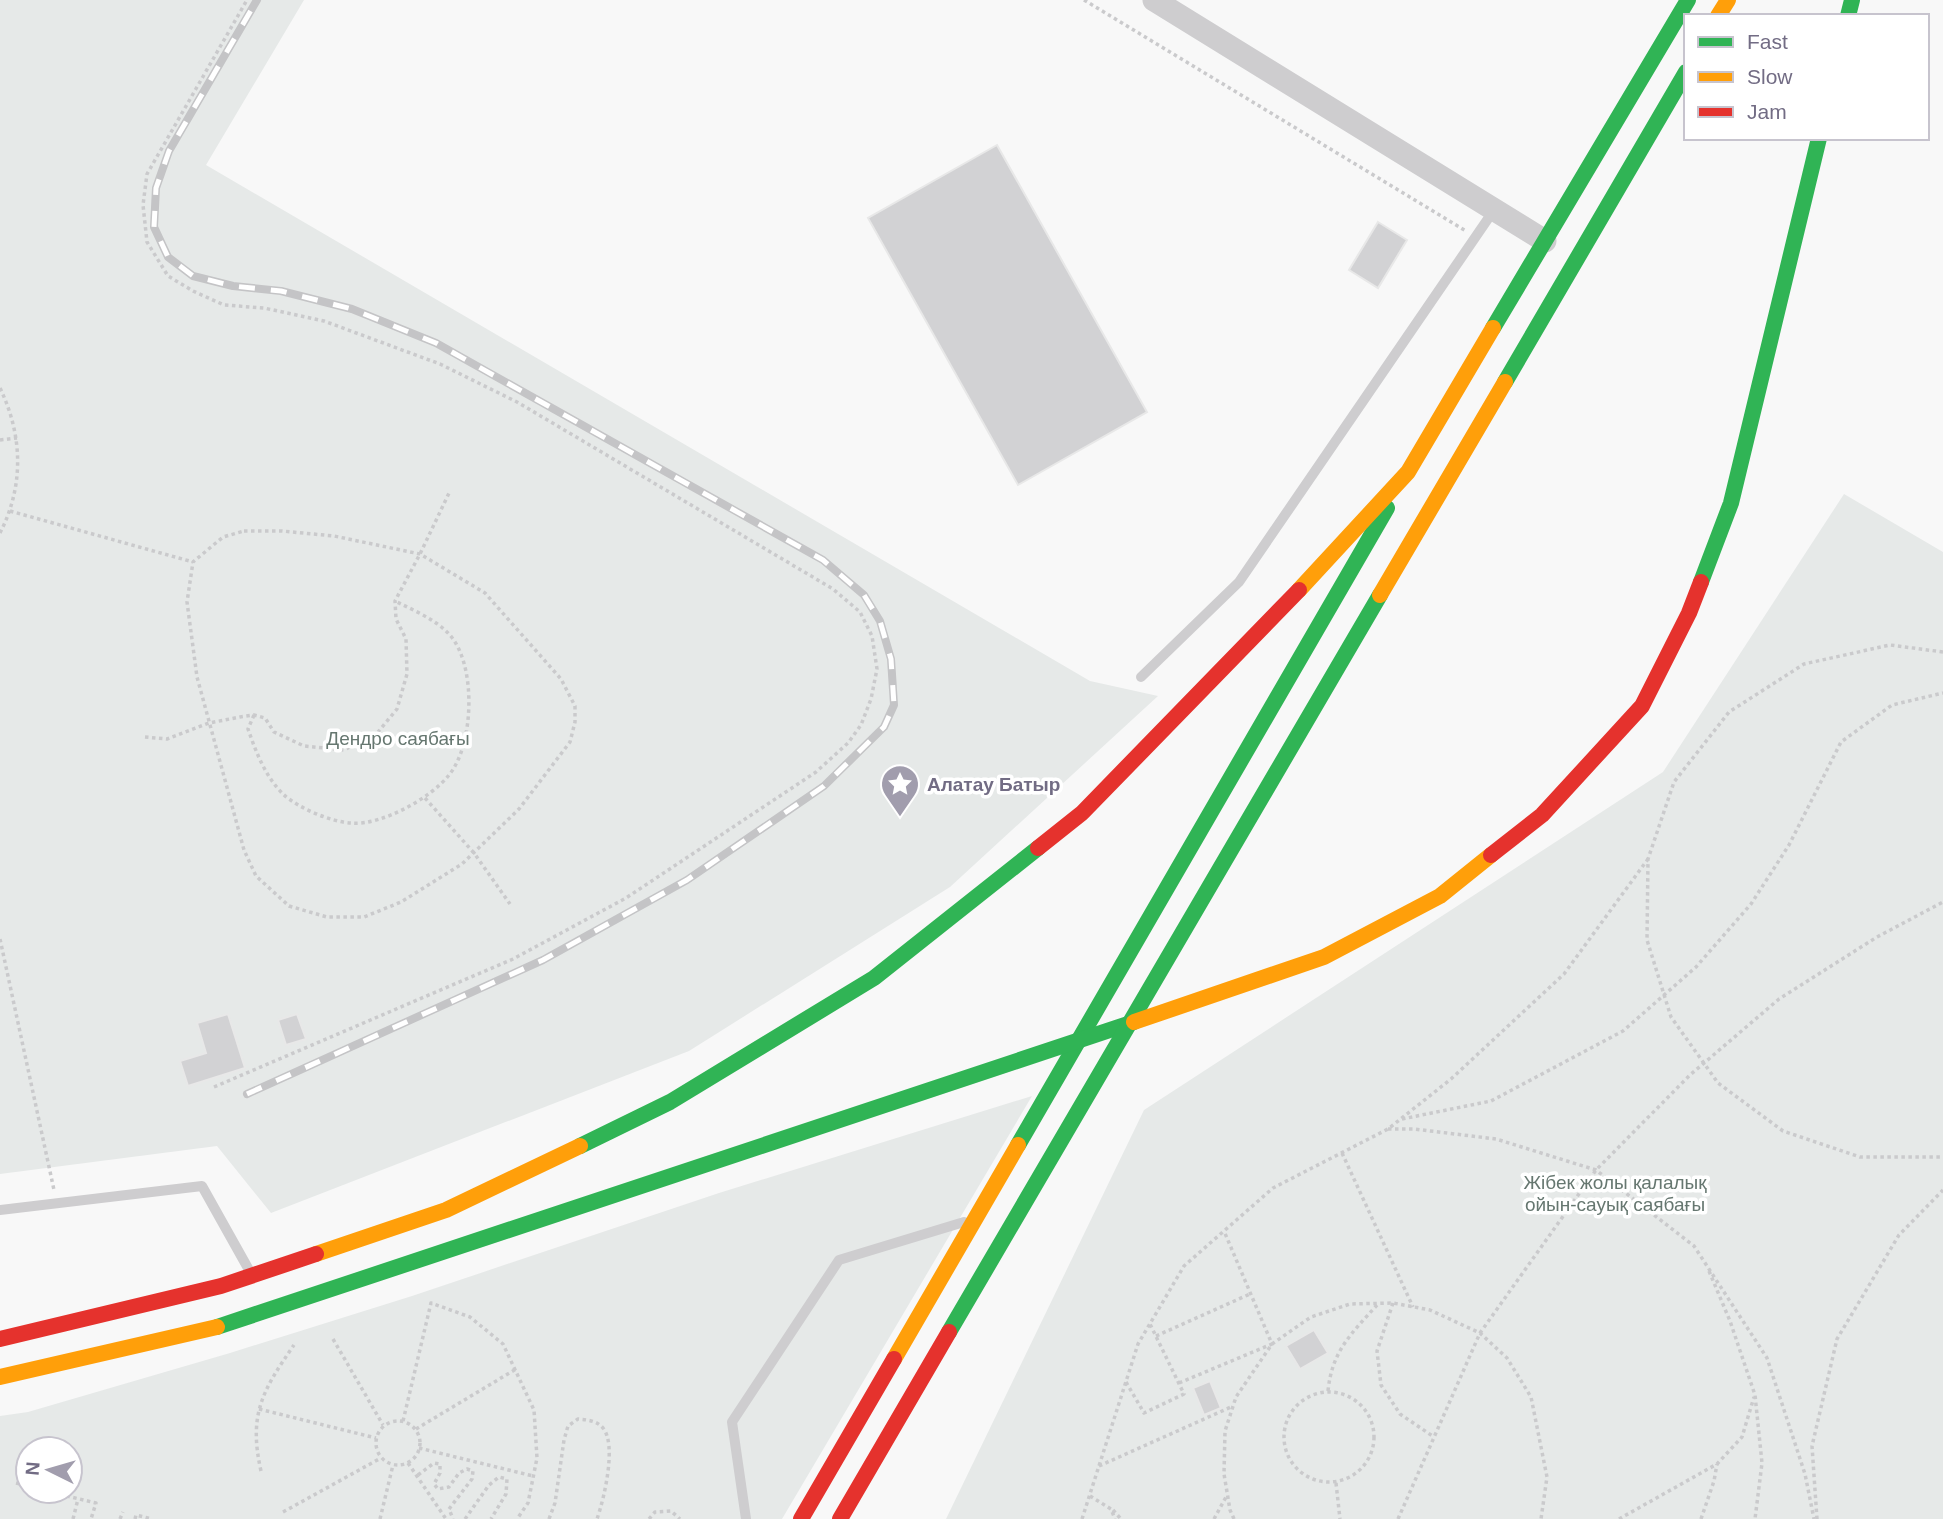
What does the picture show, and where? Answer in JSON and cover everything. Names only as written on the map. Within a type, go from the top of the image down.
[{"type":"main road","points":[[801,1519],[1408,472],[1688,0]]},
{"type":"main road","points":[[840,1519],[1684,75]]},
{"type":"main road","points":[[0,1377],[232,1322],[982,1074],[1324,957],[1440,896],[1542,815],[1642,706],[1689,613],[1731,503],[1819,140]]},
{"type":"main road","points":[[0,1339],[221,1286],[446,1210],[670,1102],[874,978],[1082,813],[1257,635],[1408,472]]},
{"type":"street","points":[[1154,0],[1545,242]]},
{"type":"lane","points":[[1141,677],[1239,582],[1494,210]]},
{"type":"lane","points":[[0,1210],[202,1186],[252,1276]]},
{"type":"lane","points":[[746,1519],[732,1422],[838,1260],[976,1218]]},
{"type":"path","points":[[214,1087],[513,959],[626,898],[816,772],[848,743],[861,725],[871,699],[877,669],[872,636],[860,612],[833,589],[517,402],[440,364],[324,321],[264,308],[224,305],[192,291],[168,276],[147,242],[143,205],[147,174],[247,0]]},
{"type":"path","points":[[1084,0],[1476,237]]},
{"type":"path","points":[[0,388],[9,407],[17,438],[19,470],[10,511],[0,533]]},
{"type":"path","points":[[0,440],[17,438]]},
{"type":"path","points":[[145,737],[167,738],[209,723],[254,715],[265,718],[274,732],[304,746],[344,750],[378,732],[397,709],[407,674],[406,639],[396,619],[395,601],[450,491]]},
{"type":"path","points":[[10,511],[193,562]]},
{"type":"path","points":[[244,531],[282,531],[334,536],[420,554],[485,593],[561,679],[575,706],[575,722],[570,742],[519,809],[474,853],[462,864],[401,902],[364,917],[327,916],[289,906],[256,876],[244,850],[197,677],[187,602],[193,562],[223,537],[244,531]]},
{"type":"path","points":[[254,715],[247,729],[259,761],[284,794],[319,816],[352,824],[392,815],[425,798],[450,774],[464,746],[470,702],[466,666],[450,635],[420,613],[395,601]]},
{"type":"path","points":[[1082,1519],[1138,1344],[1184,1266],[1273,1188],[1388,1129],[1451,1079],[1564,974],[1648,859],[1674,782],[1729,712],[1804,664],[1890,645],[1943,652]]},
{"type":"path","points":[[1401,1119],[1491,1101],[1623,1031],[1696,968],[1751,904],[1789,845],[1841,742],[1892,705],[1943,693]]},
{"type":"path","points":[[425,798],[474,853],[510,904]]},
{"type":"path","points":[[1648,859],[1647,940],[1664,996],[1671,1017],[1718,1083],[1783,1131],[1860,1157],[1943,1157]]},
{"type":"path","points":[[1398,1519],[1480,1333],[1596,1170],[1703,1063],[1779,999],[1877,937],[1943,902]]},
{"type":"path","points":[[0,939],[57,1203]]},
{"type":"path","points":[[0,977],[8,975]]},
{"type":"path","points":[[1388,1129],[1414,1129],[1496,1139],[1596,1170],[1694,1246],[1767,1358],[1805,1474],[1815,1519]]},
{"type":"path","points":[[1342,1153],[1413,1307]]},
{"type":"path","points":[[1815,1519],[1812,1446],[1838,1339],[1899,1235],[1943,1190]]},
{"type":"path","points":[[1224,1231],[1272,1344]]},
{"type":"path","points":[[1704,1262],[1730,1321],[1755,1395],[1762,1462],[1755,1519]]},
{"type":"path","points":[[1156,1336],[1250,1293]]},
{"type":"path","points":[[403,1421],[431,1303],[470,1317],[503,1344],[534,1410],[537,1458],[528,1503],[517,1519]]},
{"type":"path","points":[[1393,1303],[1377,1351],[1381,1385],[1399,1414],[1434,1437]]},
{"type":"path","points":[[1179,1384],[1272,1344],[1311,1317],[1350,1304],[1393,1303],[1430,1310],[1480,1333],[1507,1358],[1531,1397],[1547,1477],[1541,1519]]},
{"type":"path","points":[[1328,1391],[1330,1371],[1343,1341],[1379,1304]]},
{"type":"path","points":[[1126,1382],[1144,1413],[1184,1394],[1150,1324]]},
{"type":"path","points":[[333,1339],[383,1426]]},
{"type":"path","points":[[1234,1519],[1224,1474],[1225,1432],[1236,1397],[1272,1344]]},
{"type":"path","points":[[261,1471],[256,1450],[259,1409],[268,1383],[294,1345]]},
{"type":"path","points":[[416,1429],[516,1369]]},
{"type":"path","points":[[1328,1391],[1349,1396],[1358,1402],[1371,1420],[1374,1431],[1374,1442],[1367,1462],[1352,1477],[1336,1482],[1320,1482],[1301,1472],[1293,1465],[1284,1445],[1290,1413],[1306,1398],[1328,1391]]},
{"type":"path","points":[[1619,1519],[1717,1464],[1742,1437],[1755,1395]]},
{"type":"path","points":[[1099,1466],[1233,1406]]},
{"type":"path","points":[[259,1409],[376,1438]]},
{"type":"path","points":[[549,1519],[555,1503],[568,1426],[578,1419],[593,1420],[604,1429],[610,1444],[607,1478],[597,1519]]},
{"type":"path","points":[[403,1421],[416,1429],[419,1448],[415,1458],[408,1463],[393,1465],[381,1458],[375,1445],[383,1426],[389,1422],[403,1421]]},
{"type":"path","points":[[419,1448],[533,1476]]},
{"type":"path","points":[[283,1512],[381,1458]]},
{"type":"path","points":[[408,1463],[446,1519]]},
{"type":"path","points":[[418,1475],[434,1463],[440,1464],[440,1473],[434,1484],[438,1489],[449,1487],[459,1473],[467,1469],[473,1471],[472,1479],[449,1510],[453,1519]]},
{"type":"path","points":[[1700,1519],[1714,1481],[1717,1464]]},
{"type":"path","points":[[380,1519],[393,1465]]},
{"type":"path","points":[[466,1519],[489,1485],[499,1477],[507,1479],[506,1494],[491,1519]]},
{"type":"path","points":[[1336,1482],[1340,1519]]},
{"type":"path","points":[[1213,1519],[1227,1495]]},
{"type":"path","points":[[1090,1496],[1121,1519]]},
{"type":"path","points":[[84,1500],[96,1503],[90,1519]]},
{"type":"path","points":[[1111,1509],[1115,1519]]},
{"type":"path","points":[[649,1519],[655,1513],[671,1511],[680,1519]]},
{"type":"path","points":[[120,1519],[122,1512]]},
{"type":"path","points":[[135,1519],[136,1515],[152,1519]]},
{"type":"green space","name":"Дендро саябағы","points":[[0,0],[304,0],[206,165],[1090,681],[1158,696],[950,887],[689,1051],[271,1213],[217,1146],[0,1174]]},
{"type":"green space","name":"Жібек жолы қалалық ойын-сауық саябағы","points":[[1844,494],[1943,552],[1943,1519],[946,1519],[1144,1110],[1663,772]]},
{"type":"green space","points":[[1032,1096],[782,1519],[0,1519],[0,1416],[28,1412],[412,1296],[719,1193]]},
{"type":"building","points":[[997,145],[1147,412],[1018,485],[868,218]]},
{"type":"building","points":[[1378,222],[1407,240],[1378,288],[1349,270]]},
{"type":"building","points":[[228,1014],[245,1068],[188,1086],[180,1061],[206,1053],[197,1023]]},
{"type":"building","points":[[297,1014],[306,1039],[286,1045],[278,1020]]},
{"type":"building","points":[[1314,1330],[1328,1353],[1300,1369],[1286,1346]]},
{"type":"building","points":[[1210,1381],[1221,1408],[1204,1415],[1193,1388]]},
{"type":"railway","points":[[247,1094],[543,960],[687,880],[824,786],[884,727],[894,705],[891,659],[880,621],[864,595],[823,560],[436,343],[352,309],[281,291],[233,286],[193,276],[168,257],[154,227],[156,188],[169,151],[257,0]]},
{"type":"traffic: fast","points":[[1493,328],[1688,0]]},
{"type":"traffic: fast","points":[[1848,14],[1852,0]]},
{"type":"traffic: fast","points":[[1505,382],[1684,75]]},
{"type":"traffic: fast","points":[[1701,582],[1731,503],[1819,140]]},
{"type":"traffic: fast","points":[[1018,1145],[1387,508]]},
{"type":"traffic: fast","points":[[949,1332],[1380,595]]},
{"type":"traffic: fast","points":[[580,1146],[670,1102],[874,978],[1038,848]]},
{"type":"traffic: fast","points":[[217,1327],[1134,1022]]},
{"type":"traffic: slow","points":[[1719,14],[1728,0]]},
{"type":"traffic: slow","points":[[1299,590],[1408,472],[1493,328]]},
{"type":"traffic: slow","points":[[1380,595],[1505,382]]},
{"type":"traffic: slow","points":[[1134,1022],[1324,957],[1440,896],[1491,855]]},
{"type":"traffic: slow","points":[[894,1359],[1018,1145]]},
{"type":"traffic: slow","points":[[316,1254],[446,1210],[580,1146]]},
{"type":"traffic: slow","points":[[0,1377],[217,1327]]},
{"type":"traffic: jam","points":[[1491,855],[1542,815],[1642,706],[1689,613],[1701,582]]},
{"type":"traffic: jam","points":[[1038,848],[1082,813],[1299,590]]},
{"type":"traffic: jam","points":[[0,1339],[221,1286],[316,1254]]},
{"type":"traffic: jam","points":[[840,1519],[949,1332]]},
{"type":"traffic: jam","points":[[801,1519],[894,1359]]},
{"type":"place","name":"Алатау Батыр","points":[[900,818]]}]
